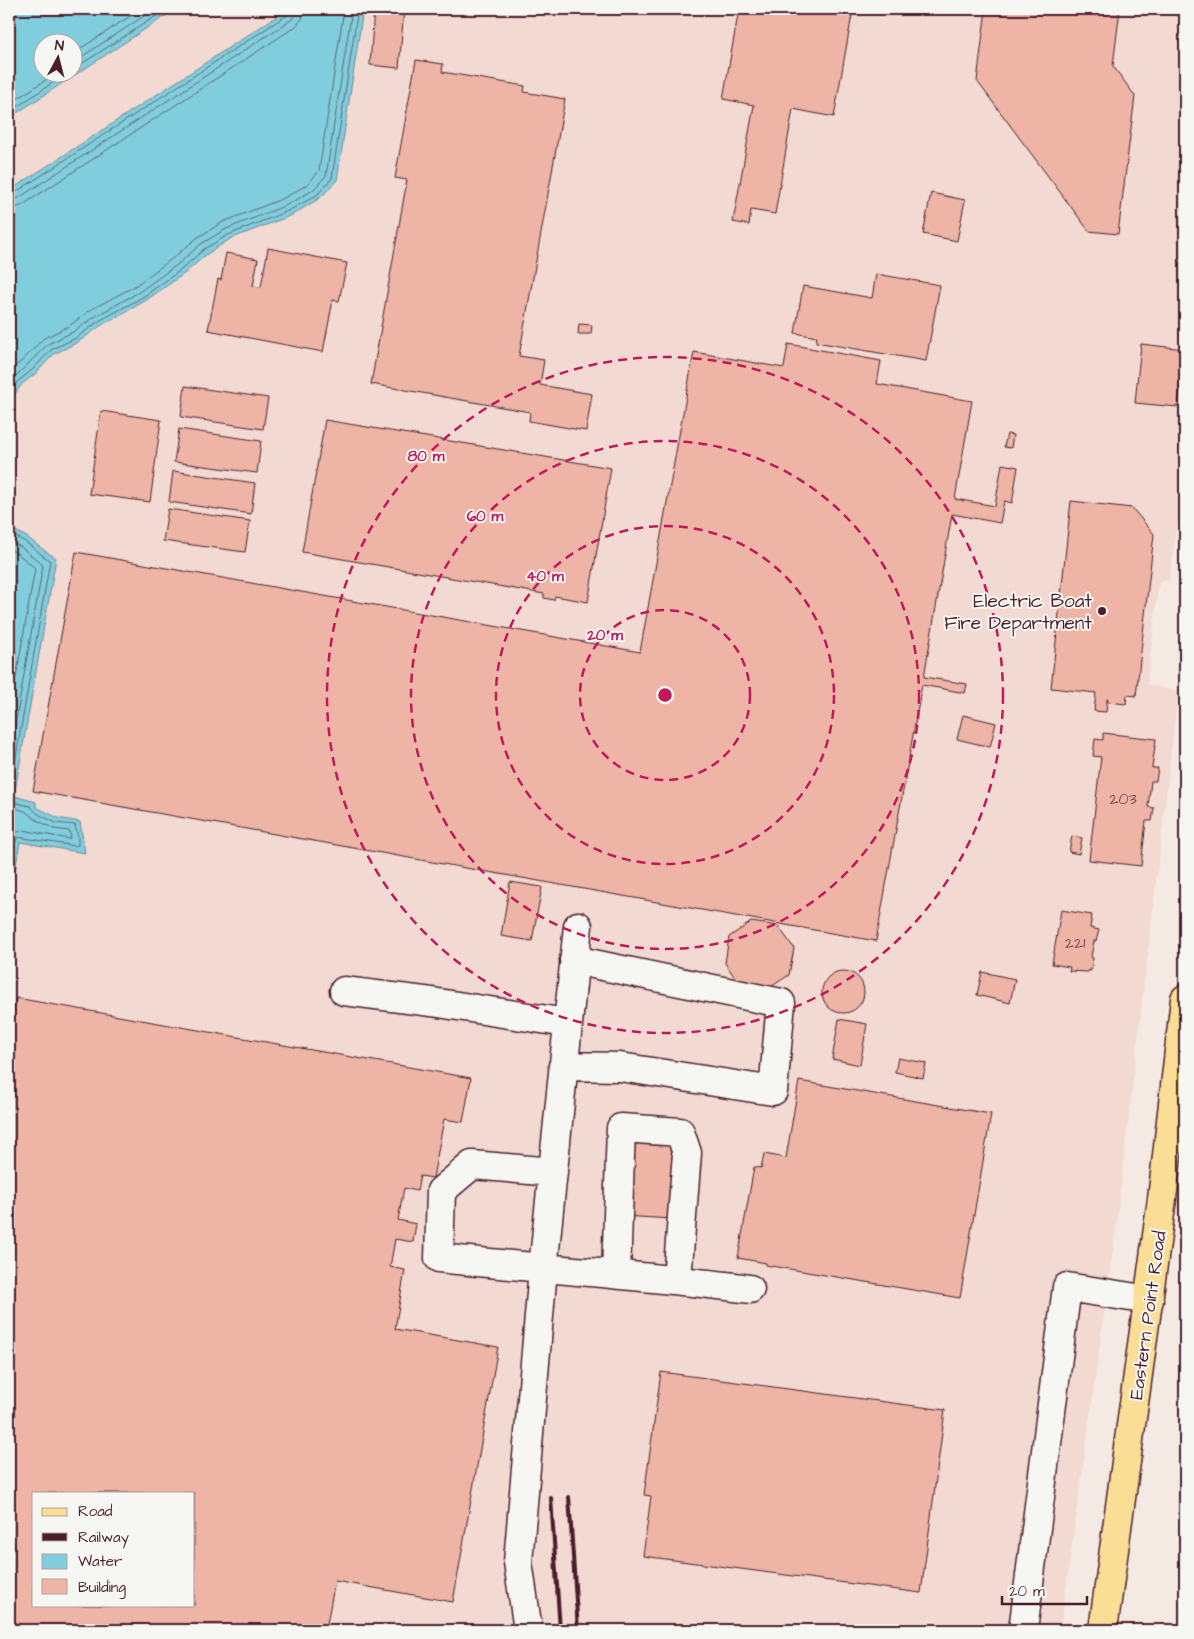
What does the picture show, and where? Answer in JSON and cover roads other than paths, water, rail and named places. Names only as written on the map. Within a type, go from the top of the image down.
[{"type":"main road","name":"Eastern Point Road","points":[[1104,1630],[1162,1199],[1185,999]]},
{"type":"lane","points":[[528,1630],[518,1562],[543,1269],[578,926]]},
{"type":"lane","points":[[563,1066],[620,1066],[772,1091],[781,1003],[574,960]]},
{"type":"lane","points":[[344,991],[432,1002],[567,1023]]},
{"type":"lane","points":[[616,1274],[621,1128],[680,1132],[687,1153],[677,1279]]},
{"type":"lane","points":[[553,1172],[472,1165],[441,1191],[439,1258],[543,1269],[677,1279],[750,1289]]},
{"type":"lane","points":[[1023,1630],[1066,1287],[1149,1300]]},
{"type":"water","points":[[176,9],[82,70],[82,32],[32,32],[32,82],[64,82],[9,118],[9,10]]},
{"type":"water","points":[[288,9],[363,9],[337,180],[320,198],[292,215],[230,239],[145,301],[102,325],[78,342],[54,354],[35,374],[21,385],[9,403],[9,191]]},
{"type":"water","points":[[9,524],[16,531],[56,558],[14,796],[36,802],[36,807],[58,818],[80,822],[85,853],[20,842],[9,907]]},
{"type":"railway","points":[[569,1497],[578,1630]]},
{"type":"railway","points":[[551,1498],[560,1630]]},
{"type":"place","name":"Electric Boat Fire Department","points":[[1102,611]]}]
